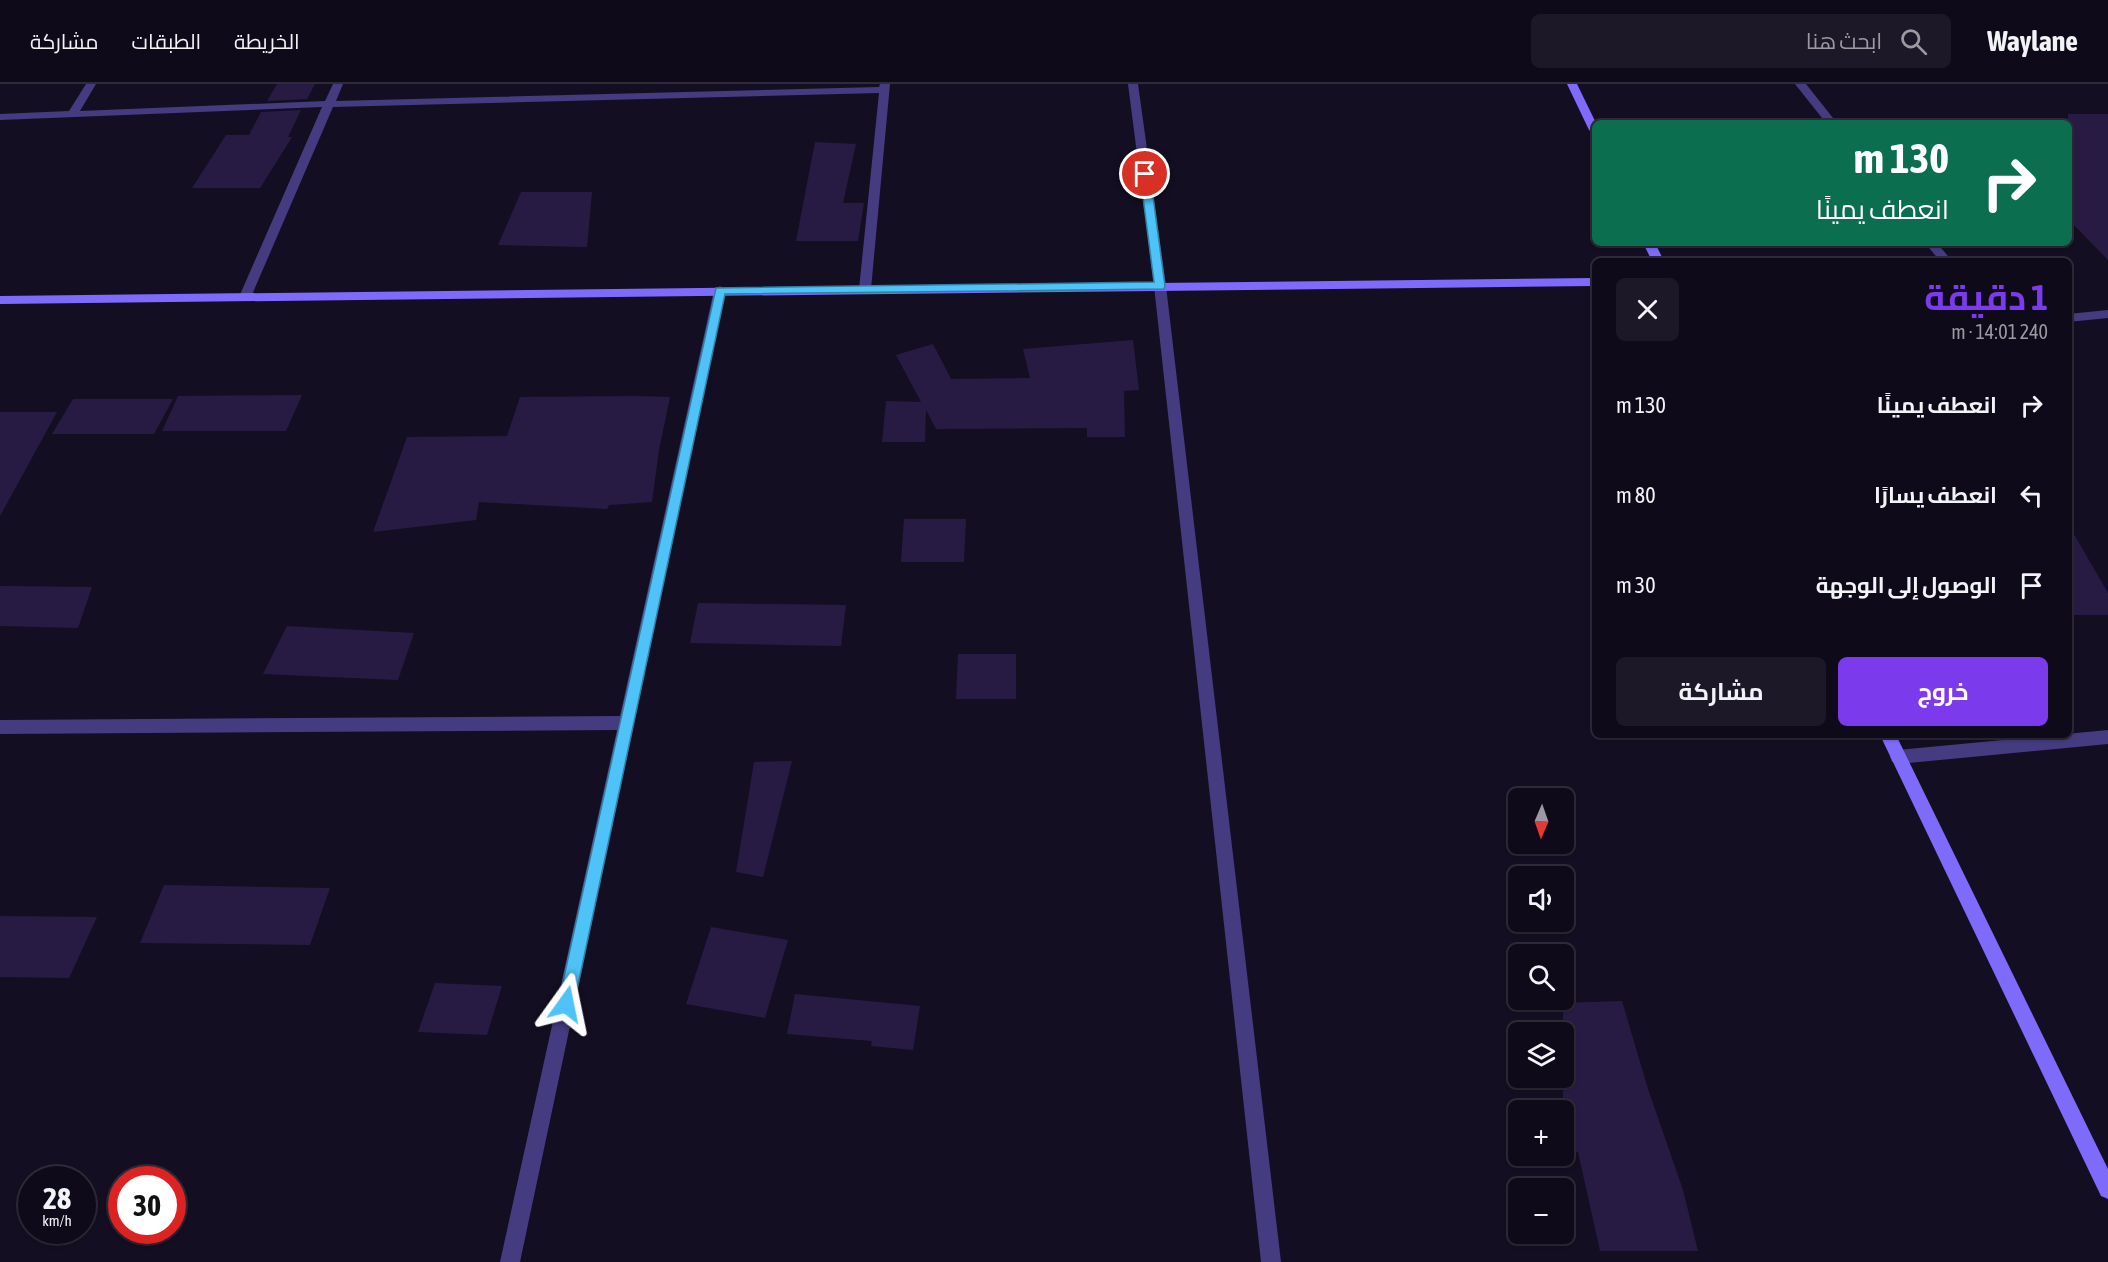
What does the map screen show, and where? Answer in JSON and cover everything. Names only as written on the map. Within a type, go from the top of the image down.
[{"type":"street","points":[[73,113],[91,84]]},
{"type":"street","points":[[245,297],[338,84]]},
{"type":"street","points":[[1133,84],[1160,286],[1271,1262]]},
{"type":"street","points":[[1572,84],[1592,126]]},
{"type":"street","points":[[1800,84],[1830,120]]},
{"type":"street","points":[[0,117],[330,104],[885,87],[865,289]]},
{"type":"street","points":[[1934,246],[1944,258]]},
{"type":"street","points":[[0,300],[720,290],[1592,282]]},
{"type":"street","points":[[510,1262],[720,290]]},
{"type":"street","points":[[2072,318],[2108,314]]},
{"type":"street","points":[[0,727],[627,723]]},
{"type":"street","points":[[1898,757],[2108,737]]},
{"type":"street","points":[[1888,738],[2108,1189]]},
{"type":"building","points":[[277,84],[315,84],[307,99],[267,101]]},
{"type":"building","points":[[301,110],[288,137],[292,137],[260,188],[192,188],[226,135],[249,135],[261,112]]},
{"type":"building","points":[[2068,114],[2108,114],[2108,260],[2072,223],[2072,120],[2068,120]]},
{"type":"building","points":[[815,142],[856,144],[843,203],[864,203],[858,241],[796,241]]},
{"type":"building","points":[[521,192],[592,192],[587,247],[498,245]]},
{"type":"building","points":[[1133,340],[1139,390],[1124,391],[1125,437],[1087,437],[1087,428],[936,429],[926,410],[925,442],[882,442],[886,401],[921,402],[896,355],[933,344],[951,379],[1030,378],[1023,349]]},
{"type":"building","points":[[302,395],[286,431],[162,431],[178,396]]},
{"type":"building","points":[[520,397],[670,397],[659,450],[652,502],[609,505],[607,509],[479,502],[476,520],[373,532],[407,437],[507,436]]},
{"type":"building","points":[[73,399],[173,399],[154,434],[52,434]]},
{"type":"building","points":[[0,412],[57,412],[0,516]]},
{"type":"building","points":[[904,519],[966,519],[964,562],[901,562]]},
{"type":"building","points":[[2072,531],[2108,593],[2108,615],[2072,615]]},
{"type":"building","points":[[0,586],[92,587],[78,628],[0,626]]},
{"type":"building","points":[[698,603],[846,605],[841,646],[690,643]]},
{"type":"building","points":[[287,626],[414,633],[398,680],[263,674]]},
{"type":"building","points":[[958,654],[1016,654],[1016,699],[956,699]]},
{"type":"building","points":[[792,761],[763,877],[736,872],[754,762]]},
{"type":"building","points":[[164,885],[330,888],[310,945],[140,943]]},
{"type":"building","points":[[0,916],[97,917],[69,978],[0,977]]},
{"type":"building","points":[[711,927],[788,940],[765,1018],[686,1004]]},
{"type":"building","points":[[435,983],[502,986],[487,1035],[418,1032]]},
{"type":"building","points":[[795,994],[920,1006],[913,1050],[871,1046],[872,1041],[787,1034]]},
{"type":"building","points":[[1622,1001],[1648,1089],[1683,1190],[1698,1251],[1600,1251],[1578,1152],[1574,1152],[1574,1100],[1563,1100],[1563,1088],[1574,1088],[1574,1022],[1563,1022],[1563,1010],[1574,1010],[1574,1003]]},
{"type":"route","points":[[566,1004],[720,290],[1160,286],[1145,174]]}]
